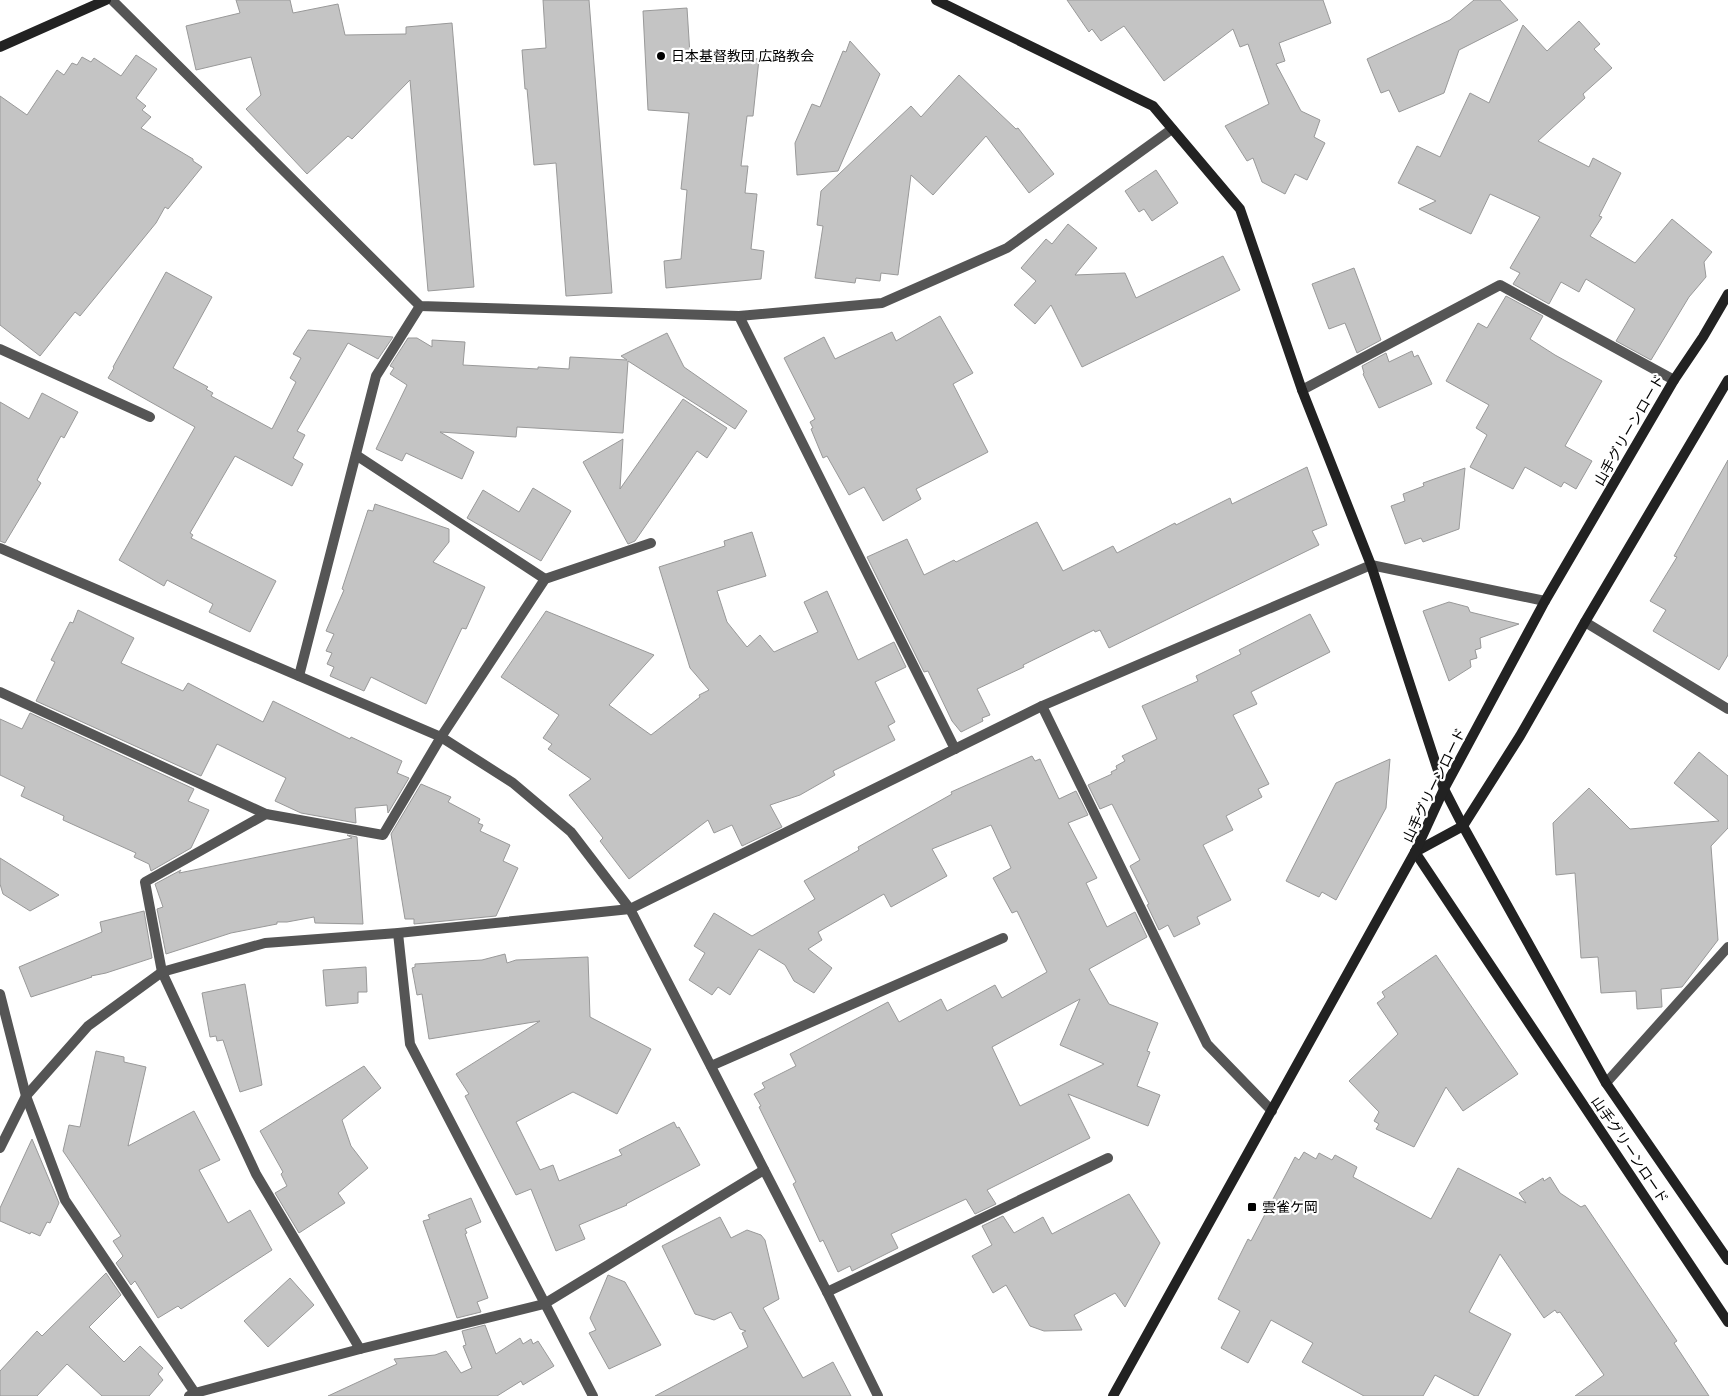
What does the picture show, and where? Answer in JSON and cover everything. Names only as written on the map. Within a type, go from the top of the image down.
[{"type":"street","points":[[0,47],[106,0]]},
{"type":"street","points":[[112,0],[420,306],[739,316],[882,302],[1006,248],[1172,129]]},
{"type":"street","name":"山手グリーンロード","points":[[936,0],[1153,106],[1240,209],[1302,390],[1371,565],[1444,789],[1606,1083],[1728,1260]]},
{"type":"street","points":[[1302,390],[1500,285],[1674,380]]},
{"type":"street","name":"山手グリーンロード","points":[[1728,294],[1703,337],[1674,380],[1545,601],[1444,789],[1415,852],[1728,1322]]},
{"type":"street","points":[[299,676],[376,376],[420,306]]},
{"type":"street","points":[[739,316],[955,749]]},
{"type":"street","points":[[0,349],[150,417]]},
{"type":"street","points":[[1113,1396],[1415,852],[1463,826],[1520,736],[1728,380]]},
{"type":"street","points":[[356,455],[546,579]]},
{"type":"street","points":[[0,692],[266,814],[384,835],[442,737],[546,579],[651,543]]},
{"type":"street","points":[[0,548],[442,737],[513,783],[571,832],[630,909],[827,1292],[878,1396]]},
{"type":"street","points":[[0,1148],[26,1096],[88,1026],[162,972],[265,943],[398,933],[630,909],[1042,706],[1371,565],[1545,601]]},
{"type":"street","points":[[1585,622],[1728,709]]},
{"type":"street","points":[[1042,706],[1207,1044],[1272,1111]]},
{"type":"street","points":[[266,814],[145,882],[162,972],[256,1174],[360,1349]]},
{"type":"street","points":[[398,933],[410,1044],[593,1396]]},
{"type":"street","points":[[711,1066],[1003,938]]},
{"type":"street","points":[[1606,1083],[1728,947]]},
{"type":"street","points":[[0,994],[26,1096],[65,1200],[192,1394],[360,1349],[544,1304],[764,1170]]},
{"type":"street","points":[[827,1292],[1108,1158]]},
{"type":"building","points":[[236,0],[290,0],[293,13],[338,4],[345,35],[406,34],[406,27],[452,23],[474,287],[428,291],[410,80],[352,139],[348,136],[307,174],[246,109],[261,95],[251,57],[196,70],[186,26],[240,13]]},
{"type":"building","points":[[543,0],[589,0],[612,293],[566,296],[556,163],[534,165],[522,50],[546,48]]},
{"type":"building","points":[[1067,0],[1323,0],[1331,23],[1279,43],[1285,61],[1276,64],[1301,111],[1320,120],[1314,137],[1325,143],[1307,180],[1295,174],[1285,194],[1262,182],[1253,158],[1247,161],[1225,126],[1269,104],[1248,44],[1240,47],[1233,29],[1164,81],[1124,26],[1101,41],[1092,29],[1089,32]]},
{"type":"building","points":[[1474,0],[1500,0],[1518,20],[1459,50],[1444,93],[1399,112],[1389,90],[1381,93],[1367,59],[1450,20]]},
{"type":"building","points":[[687,8],[690,55],[759,59],[753,116],[747,116],[741,166],[748,166],[745,193],[757,194],[751,249],[764,251],[761,279],[666,288],[664,261],[681,259],[687,190],[681,189],[689,113],[648,110],[643,11]]},
{"type":"building","points":[[1579,21],[1600,44],[1594,49],[1612,68],[1583,94],[1585,98],[1538,141],[1589,167],[1593,158],[1621,173],[1599,216],[1602,217],[1590,236],[1635,263],[1672,219],[1712,252],[1704,262],[1706,277],[1689,297],[1651,360],[1616,341],[1635,309],[1586,279],[1579,292],[1561,282],[1549,304],[1513,284],[1520,273],[1510,268],[1540,217],[1490,194],[1471,234],[1419,209],[1436,201],[1398,183],[1417,146],[1440,157],[1470,93],[1489,103],[1523,25],[1547,51]]},
{"type":"building","points":[[850,41],[880,74],[838,171],[797,175],[795,143],[812,104],[820,107],[843,51],[846,52]]},
{"type":"building","points":[[136,55],[157,69],[136,98],[146,106],[142,110],[151,117],[141,128],[193,159],[202,167],[168,209],[165,207],[156,223],[80,316],[75,312],[40,356],[0,325],[0,96],[27,115],[57,70],[64,75],[72,63],[77,65],[82,57],[91,62],[94,58],[121,76]]},
{"type":"building","points":[[959,75],[1016,129],[1018,128],[1054,174],[1029,193],[986,136],[933,195],[911,175],[898,275],[881,273],[880,281],[856,278],[855,283],[815,278],[823,226],[817,225],[821,191],[911,106],[921,117]]},
{"type":"building","points":[[1156,170],[1178,203],[1152,221],[1144,209],[1139,212],[1125,191]]},
{"type":"building","points":[[1068,224],[1097,248],[1075,275],[1125,273],[1136,298],[1223,256],[1240,290],[1082,367],[1051,305],[1035,324],[1014,305],[1036,281],[1021,268],[1046,239],[1052,244]]},
{"type":"building","points":[[1354,268],[1381,340],[1357,353],[1345,323],[1329,329],[1312,284]]},
{"type":"building","points":[[166,272],[212,297],[173,368],[208,387],[206,389],[213,393],[211,396],[272,429],[296,382],[290,378],[301,358],[293,354],[308,330],[393,337],[378,359],[348,343],[297,431],[305,435],[293,458],[303,464],[292,486],[235,456],[190,533],[193,535],[191,538],[276,581],[250,632],[209,612],[213,604],[167,580],[164,586],[119,560],[195,427],[108,378]]},
{"type":"building","points":[[1506,296],[1543,316],[1530,339],[1602,381],[1565,446],[1592,461],[1576,489],[1564,482],[1561,487],[1525,467],[1513,489],[1470,467],[1487,435],[1476,428],[1489,405],[1446,381],[1478,323],[1487,328]]},
{"type":"building","points":[[940,316],[973,373],[953,384],[988,452],[916,489],[921,499],[883,521],[864,487],[849,495],[827,456],[823,458],[811,429],[813,428],[810,422],[815,419],[784,358],[824,337],[835,359],[892,332],[896,341]]},
{"type":"building","points":[[667,333],[684,367],[747,411],[735,429],[628,361],[623,433],[517,427],[516,437],[440,432],[474,452],[462,479],[406,453],[402,461],[376,449],[407,385],[390,374],[394,368],[390,366],[408,338],[417,338],[432,347],[432,340],[465,342],[463,365],[569,369],[570,357],[627,360],[621,356]]},
{"type":"building","points":[[1412,351],[1414,357],[1418,355],[1432,384],[1379,408],[1363,374],[1362,366],[1386,353],[1389,362]]},
{"type":"building","points":[[42,393],[78,412],[64,438],[61,436],[37,480],[41,483],[5,543],[0,541],[0,402],[29,419]]},
{"type":"building","points":[[683,399],[727,428],[707,458],[697,451],[635,541],[628,544],[583,462],[623,439],[620,489]]},
{"type":"building","points":[[1728,460],[1728,655],[1719,670],[1653,631],[1666,610],[1650,601],[1677,557],[1674,556]]},
{"type":"building","points":[[1307,467],[1327,525],[1312,531],[1319,545],[1109,648],[1100,630],[1095,632],[1094,630],[1023,665],[1024,667],[977,689],[990,715],[982,718],[983,721],[961,732],[952,721],[928,671],[924,672],[867,557],[907,539],[924,575],[954,560],[956,562],[1037,522],[1063,571],[1113,546],[1117,553],[1175,523],[1176,525],[1230,498],[1232,504]]},
{"type":"building","points":[[1465,468],[1459,529],[1423,542],[1421,538],[1405,544],[1391,506],[1405,501],[1403,494],[1424,486],[1423,483]]},
{"type":"building","points":[[533,488],[571,511],[541,561],[467,518],[483,490],[519,512]]},
{"type":"building","points":[[375,504],[449,529],[449,542],[433,562],[485,587],[466,629],[462,628],[426,704],[371,677],[364,691],[330,676],[334,667],[327,664],[332,653],[326,651],[334,634],[326,631],[344,590],[342,589],[368,510],[373,511]]},
{"type":"building","points":[[752,532],[766,576],[717,591],[727,622],[747,647],[760,635],[774,652],[818,632],[804,602],[827,591],[858,660],[894,642],[906,667],[875,682],[895,722],[888,726],[895,740],[833,771],[835,775],[800,795],[770,805],[782,827],[742,846],[732,825],[714,833],[708,820],[629,879],[600,841],[603,838],[569,795],[591,779],[548,749],[552,744],[543,738],[559,715],[501,677],[546,611],[654,655],[609,705],[651,735],[700,697],[699,695],[709,690],[690,668],[659,567],[725,546],[724,541]]},
{"type":"building","points":[[1449,602],[1468,607],[1470,612],[1519,624],[1480,638],[1481,648],[1475,650],[1477,658],[1470,660],[1471,667],[1449,681],[1423,611]]},
{"type":"building","points":[[78,610],[134,638],[121,663],[183,691],[188,683],[263,722],[273,701],[350,739],[351,737],[402,761],[397,773],[409,778],[388,813],[387,805],[355,808],[356,823],[301,813],[275,801],[286,778],[217,744],[201,776],[36,701],[55,662],[51,660],[70,622],[73,623]]},
{"type":"building","points":[[1310,614],[1330,652],[1251,692],[1257,704],[1233,715],[1269,784],[1258,789],[1262,797],[1226,816],[1233,830],[1203,845],[1231,900],[1197,917],[1200,924],[1174,937],[1168,925],[1159,930],[1147,905],[1149,904],[1130,866],[1140,860],[1112,804],[1100,809],[1088,785],[1112,774],[1111,772],[1117,769],[1116,766],[1125,761],[1122,756],[1157,739],[1142,706],[1198,681],[1196,676],[1241,654],[1239,650]]},
{"type":"building","points":[[30,713],[194,789],[188,801],[209,810],[191,848],[151,871],[149,864],[134,857],[136,853],[63,820],[64,816],[21,796],[25,787],[0,775],[0,719],[22,729]]},
{"type":"building","points":[[1699,752],[1728,776],[1728,828],[1711,846],[1718,940],[1682,987],[1661,989],[1662,1007],[1637,1009],[1636,991],[1601,993],[1598,957],[1581,958],[1575,873],[1556,875],[1553,823],[1589,788],[1630,829],[1719,821],[1674,783]]},
{"type":"building","points":[[1032,756],[1035,761],[1040,759],[1059,799],[1076,791],[1088,815],[1068,823],[1097,878],[1086,883],[1107,927],[1135,912],[1147,937],[1089,969],[1109,1004],[1158,1023],[1147,1051],[1150,1052],[1137,1086],[1160,1095],[1148,1126],[1068,1094],[1090,1138],[987,1190],[996,1204],[975,1214],[966,1199],[891,1234],[898,1248],[852,1271],[850,1266],[838,1272],[823,1240],[820,1242],[793,1184],[796,1182],[754,1094],[765,1088],[762,1083],[796,1066],[790,1054],[888,1002],[899,1022],[941,999],[947,1011],[995,985],[1002,998],[1047,972],[1017,911],[1012,913],[993,878],[1011,868],[991,825],[932,849],[947,876],[891,907],[884,894],[818,932],[822,940],[808,949],[832,968],[814,993],[794,981],[785,965],[759,949],[730,995],[718,987],[712,995],[689,980],[705,953],[694,946],[714,913],[752,936],[815,899],[804,881],[859,850],[858,847],[952,794],[951,792]],"holes":[[[1080,999],[1060,1045],[1104,1064],[1020,1106],[992,1047]]]},
{"type":"building","points":[[1390,759],[1386,808],[1336,900],[1322,892],[1319,897],[1286,881],[1336,783]]},
{"type":"building","points":[[421,784],[451,797],[448,802],[480,819],[478,823],[483,825],[480,831],[510,845],[503,861],[518,868],[496,916],[414,924],[414,919],[405,919],[391,834]]},
{"type":"building","points":[[347,835],[357,837],[363,924],[315,923],[314,917],[277,922],[277,924],[231,933],[166,954],[157,909],[163,907],[155,884],[181,870],[179,873],[352,838]]},
{"type":"building","points":[[0,858],[59,895],[30,911],[3,894],[0,884]]},
{"type":"building","points":[[144,911],[152,958],[91,976],[31,997],[19,967],[102,932],[100,922]]},
{"type":"building","points":[[505,954],[507,963],[516,960],[588,957],[590,1017],[651,1049],[617,1114],[573,1092],[516,1122],[540,1170],[553,1165],[559,1181],[622,1155],[619,1150],[674,1122],[677,1128],[679,1127],[700,1165],[627,1205],[579,1225],[585,1239],[556,1251],[531,1189],[516,1195],[465,1096],[469,1094],[456,1074],[540,1021],[429,1039],[422,994],[417,995],[412,968],[415,967],[415,964],[482,960]]},
{"type":"building","points":[[1436,955],[1518,1074],[1463,1111],[1446,1087],[1414,1147],[1376,1129],[1379,1124],[1374,1121],[1379,1112],[1349,1081],[1398,1034],[1377,1003],[1385,997],[1382,992]]},
{"type":"building","points":[[366,967],[367,992],[358,992],[358,1003],[326,1006],[323,970]]},
{"type":"building","points":[[245,984],[262,1085],[240,1092],[223,1040],[217,1041],[216,1036],[210,1037],[202,993]]},
{"type":"building","points":[[96,1051],[124,1057],[124,1062],[146,1067],[128,1146],[194,1111],[220,1160],[199,1170],[228,1223],[250,1210],[272,1250],[181,1309],[178,1306],[158,1318],[135,1281],[131,1285],[116,1263],[123,1256],[113,1241],[121,1236],[63,1151],[69,1125],[80,1127]]},
{"type":"building","points":[[364,1066],[381,1088],[342,1120],[351,1146],[368,1168],[338,1193],[345,1203],[299,1233],[275,1193],[287,1186],[281,1174],[283,1172],[260,1131]]},
{"type":"building","points":[[32,1139],[59,1203],[50,1223],[47,1222],[40,1236],[31,1232],[30,1234],[0,1221],[0,1208]]},
{"type":"building","points":[[1304,1152],[1316,1159],[1319,1153],[1332,1160],[1335,1155],[1357,1167],[1353,1177],[1431,1219],[1458,1168],[1526,1203],[1519,1193],[1543,1178],[1544,1181],[1550,1177],[1560,1193],[1581,1207],[1585,1205],[1677,1341],[1674,1343],[1709,1396],[1575,1396],[1604,1375],[1560,1312],[1557,1313],[1555,1310],[1544,1318],[1500,1254],[1469,1312],[1511,1334],[1478,1396],[1435,1375],[1423,1396],[1364,1396],[1302,1362],[1313,1343],[1271,1320],[1248,1363],[1221,1348],[1240,1311],[1218,1299],[1248,1239],[1251,1241],[1295,1157],[1299,1160]]},
{"type":"building","points":[[1129,1194],[1160,1243],[1125,1307],[1115,1293],[1074,1315],[1082,1330],[1044,1331],[1030,1326],[1006,1285],[993,1293],[972,1256],[992,1245],[982,1226],[1003,1216],[1014,1233],[1043,1217],[1052,1234]]},
{"type":"building","points":[[471,1198],[481,1222],[465,1229],[467,1233],[465,1234],[488,1298],[477,1302],[481,1312],[457,1318],[423,1221],[430,1219],[428,1215]]},
{"type":"building","points":[[720,1217],[731,1238],[747,1230],[761,1235],[765,1240],[779,1299],[763,1308],[803,1378],[833,1362],[851,1396],[655,1396],[748,1347],[742,1333],[746,1331],[740,1329],[731,1312],[714,1320],[695,1314],[662,1246]]},
{"type":"building","points":[[106,1273],[121,1295],[89,1327],[124,1362],[140,1346],[163,1368],[158,1374],[163,1380],[149,1396],[102,1396],[67,1364],[37,1396],[0,1396],[0,1371],[37,1331],[42,1336]]},
{"type":"building","points":[[608,1275],[625,1282],[661,1345],[609,1369],[589,1333],[596,1330],[590,1318]]},
{"type":"building","points":[[290,1278],[314,1305],[268,1347],[244,1321]]},
{"type":"building","points":[[485,1325],[496,1354],[520,1338],[523,1344],[531,1339],[533,1344],[538,1341],[554,1366],[523,1385],[521,1381],[497,1396],[328,1396],[397,1364],[394,1359],[435,1355],[446,1351],[461,1373],[472,1368],[463,1346],[466,1345],[462,1331]]},
{"type":"place","name":"日本基督教団 広路教会","points":[[661,56]]},
{"type":"place","name":"雲雀ケ岡","points":[[1252,1207]]}]
